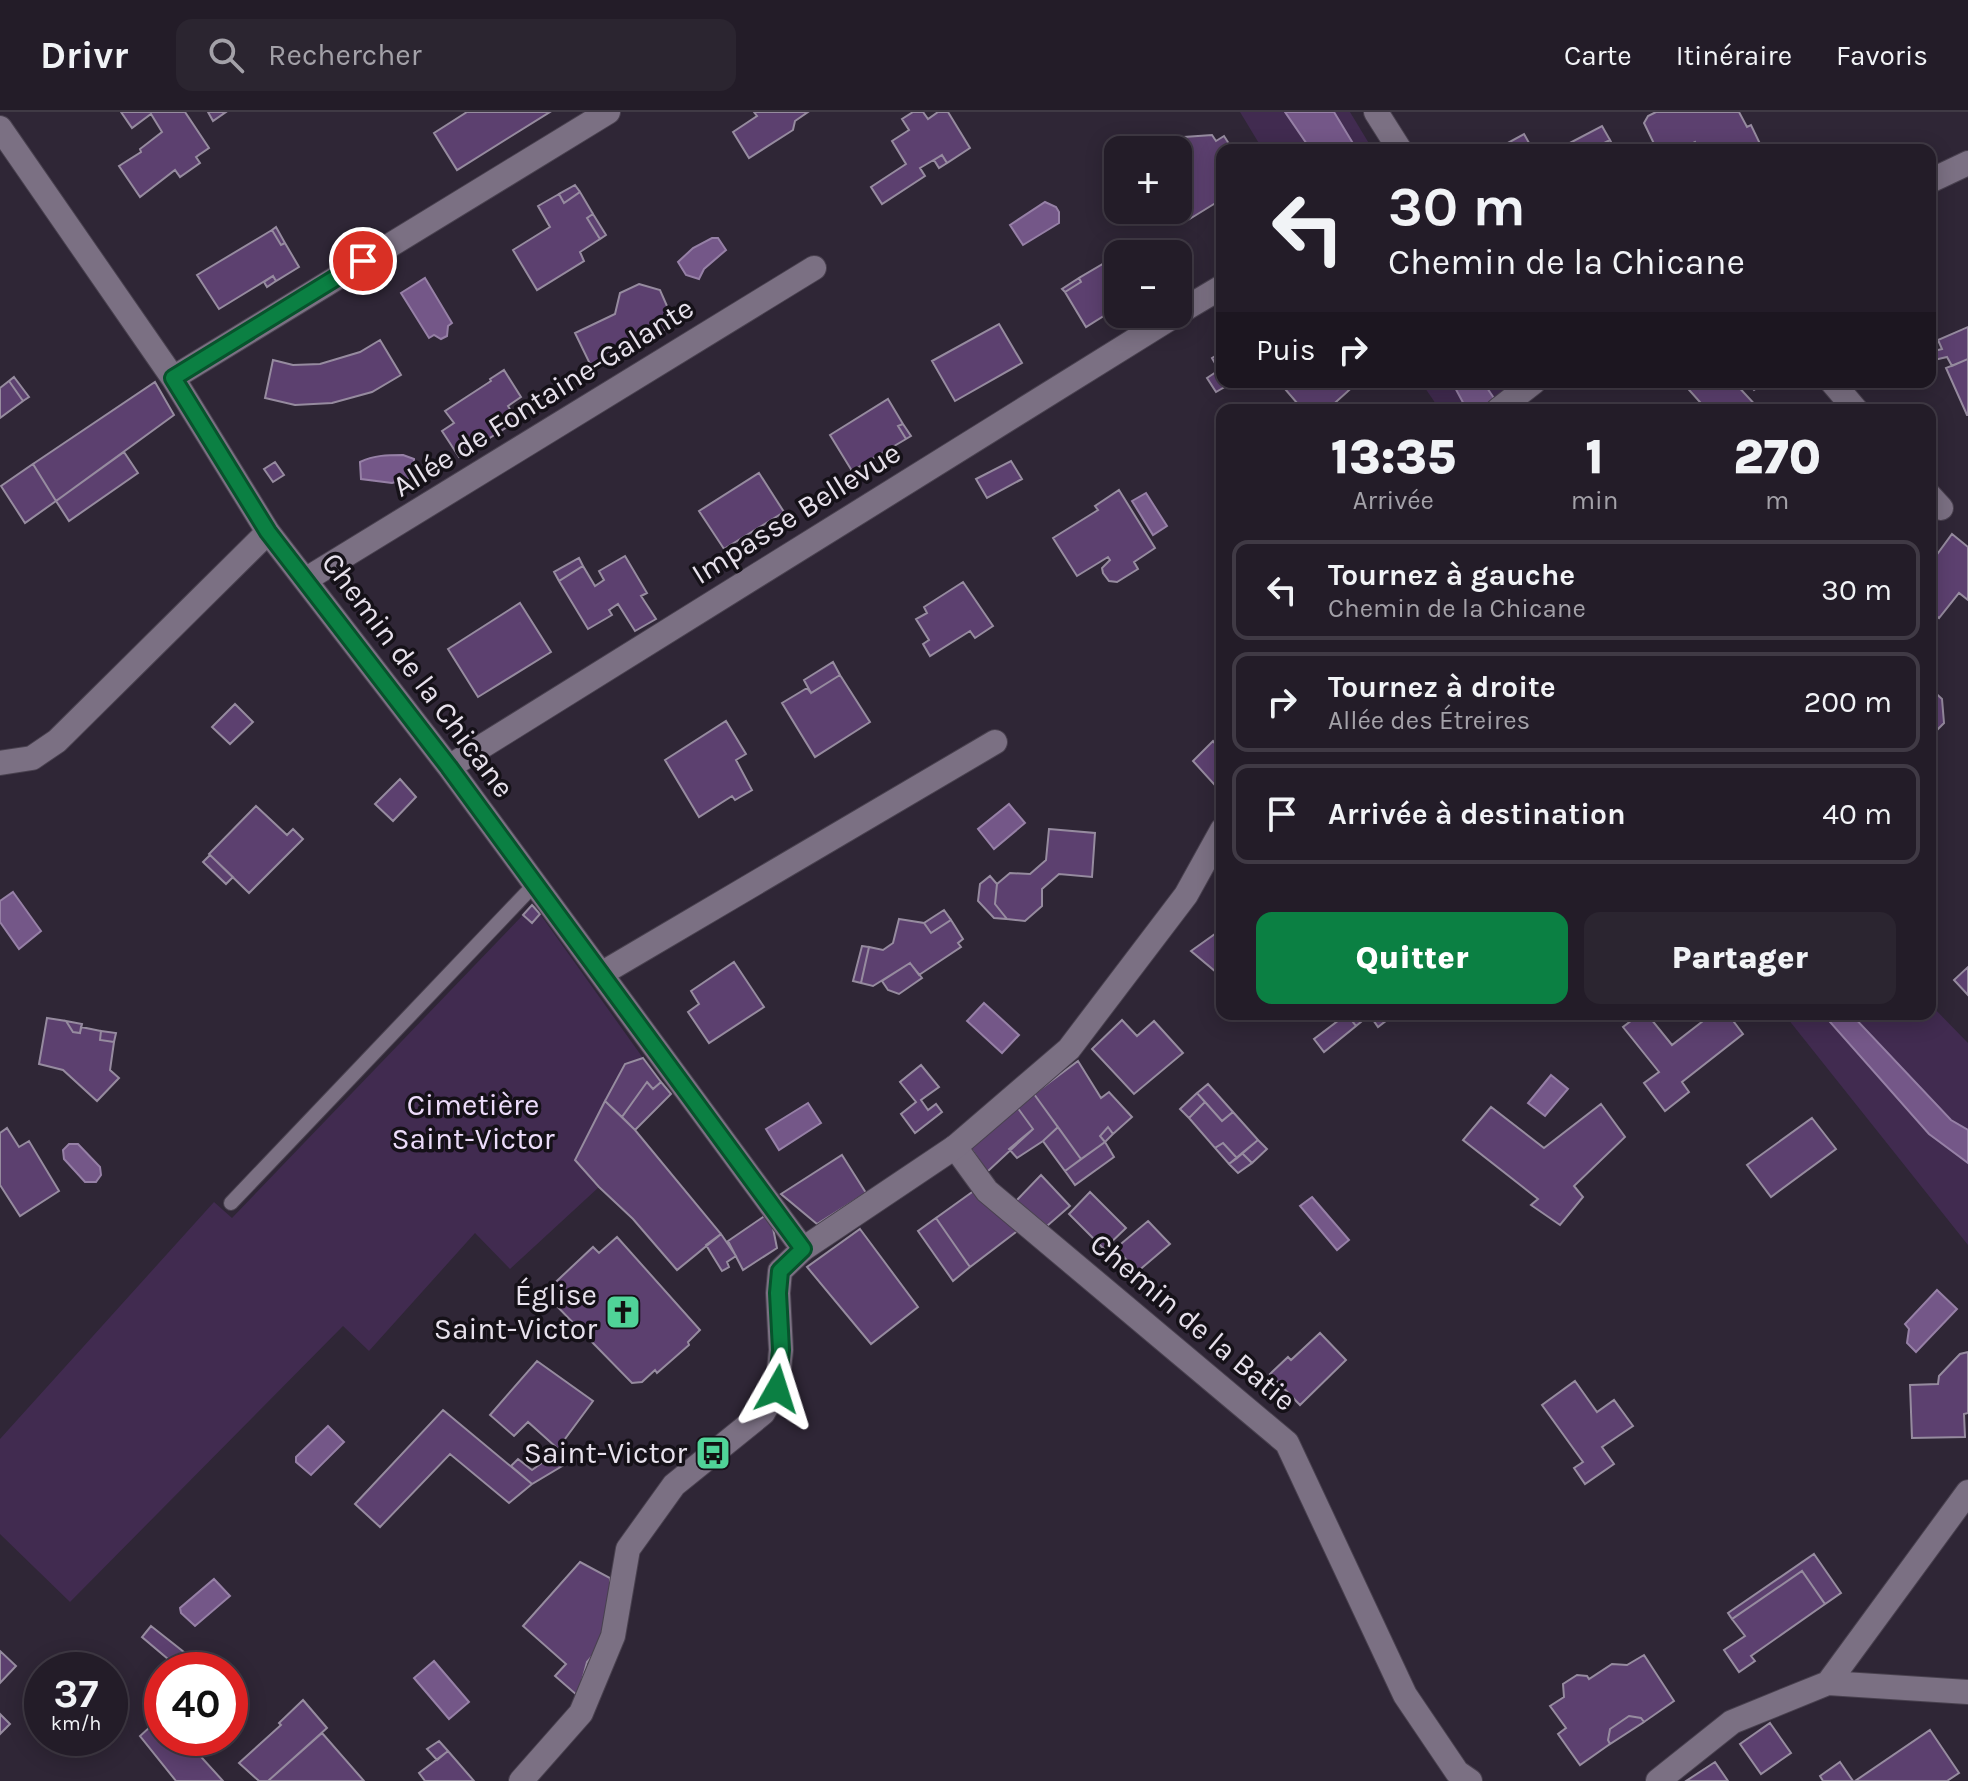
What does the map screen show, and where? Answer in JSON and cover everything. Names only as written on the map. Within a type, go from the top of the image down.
[{"type":"street","points":[[173,378],[608,112]]},
{"type":"street","points":[[1376,112],[1396,144]]},
{"type":"street","name":"Chemin de la Chicane","points":[[0,128],[173,378],[268,532],[449,767],[803,1249]]},
{"type":"street","points":[[1936,178],[1968,163]]},
{"type":"street","name":"Allée de Fontaine-Galante","points":[[305,580],[814,268]]},
{"type":"street","name":"Impasse Bellevue","points":[[1192,305],[1216,290]]},
{"type":"street","name":"Impasse Bellevue","points":[[449,767],[1155,328]]},
{"type":"street","points":[[1506,404],[1527,388]]},
{"type":"street","points":[[1837,388],[1851,404]]},
{"type":"street","points":[[0,763],[32,758],[57,741],[268,532]]},
{"type":"street","points":[[601,974],[995,742]]},
{"type":"street","points":[[521,1781],[581,1713],[613,1636],[628,1549],[674,1485],[763,1413],[777,1389],[781,1350],[780,1271],[803,1249],[955,1147],[1069,1049],[1186,895],[1216,841]]},
{"type":"street","name":"Chemin de la Batie","points":[[955,1147],[987,1191],[1287,1443],[1405,1695],[1457,1772],[1470,1781]]},
{"type":"street","points":[[1828,1683],[1968,1492]]},
{"type":"street","points":[[1658,1781],[1732,1722],[1828,1683],[1968,1692]]},
{"type":"lane","points":[[231,1203],[535,884]]},
{"type":"green space","points":[[1240,112],[1350,112],[1369,144],[1259,144]]},
{"type":"green space","points":[[1425,388],[1517,388],[1526,404],[1436,404]]},
{"type":"green space","name":"Cimetière Saint-Victor","points":[[540,914],[643,1058],[625,1064],[575,1159],[599,1187],[510,1269],[475,1233],[369,1351],[343,1326],[70,1602],[0,1534],[0,1439],[214,1202],[232,1218],[523,915],[532,923]]},
{"type":"green space","points":[[1936,1010],[1968,1043],[1968,1245],[1789,1020],[1936,1020]]},
{"type":"shaded area","points":[[1285,112],[1334,112],[1353,144],[1307,144]]},
{"type":"shaded area","points":[[1045,202],[1056,207],[1059,223],[1023,245],[1010,225]]},
{"type":"shaded area","points":[[718,238],[726,250],[704,269],[699,279],[686,275],[678,262],[693,248]]},
{"type":"shaded area","points":[[425,278],[452,323],[448,326],[447,336],[441,339],[434,335],[429,338],[401,293]]},
{"type":"shaded area","points":[[1455,388],[1487,388],[1498,404],[1464,404]]},
{"type":"shaded area","points":[[386,455],[403,455],[414,459],[414,477],[392,483],[361,479],[360,462]]},
{"type":"shaded area","points":[[1146,493],[1167,526],[1153,535],[1132,501]]},
{"type":"shaded area","points":[[1009,804],[1025,823],[994,849],[978,829]]},
{"type":"shaded area","points":[[13,892],[41,931],[19,949],[0,922],[0,901]]},
{"type":"shaded area","points":[[984,1003],[1019,1035],[1002,1053],[967,1021]]},
{"type":"shaded area","points":[[1828,1020],[1857,1020],[1951,1120],[1968,1130],[1968,1163],[1929,1134]]},
{"type":"shaded area","points":[[1551,1075],[1568,1089],[1545,1116],[1528,1103]]},
{"type":"shaded area","points":[[808,1103],[821,1123],[779,1150],[766,1129]]},
{"type":"shaded area","points":[[69,1144],[78,1144],[100,1167],[101,1175],[96,1182],[85,1182],[64,1159],[63,1150]]},
{"type":"shaded area","points":[[1312,1197],[1349,1240],[1337,1250],[1300,1206]]},
{"type":"shaded area","points":[[1937,1290],[1957,1309],[1916,1352],[1907,1343],[1909,1329],[1905,1324]]},
{"type":"shaded area","points":[[328,1426],[344,1442],[311,1475],[296,1462],[296,1457]]},
{"type":"shaded area","points":[[214,1579],[230,1596],[195,1626],[181,1613],[180,1608]]},
{"type":"shaded area","points":[[434,1661],[469,1702],[449,1719],[414,1678]]},
{"type":"building","points":[[121,112],[185,112],[209,148],[196,157],[200,163],[180,177],[175,170],[140,197],[119,166],[141,152],[140,149],[162,132],[151,114],[132,128]]},
{"type":"building","points":[[208,112],[226,112],[213,121]]},
{"type":"building","points":[[467,112],[550,112],[457,170],[434,133]]},
{"type":"building","points":[[754,112],[808,112],[795,121],[793,130],[749,158],[733,132],[757,116]]},
{"type":"building","points":[[913,112],[923,112],[928,119],[938,112],[948,112],[970,148],[947,163],[942,155],[920,168],[925,176],[882,204],[871,187],[906,164],[892,141],[909,130],[902,119]]},
{"type":"building","points":[[1656,112],[1739,112],[1747,127],[1751,125],[1760,144],[1654,144],[1644,123],[1648,116]]},
{"type":"building","points":[[1602,126],[1610,140],[1602,144],[1568,144]]},
{"type":"building","points":[[1524,134],[1530,144],[1506,144]]},
{"type":"building","points":[[1212,135],[1216,141],[1224,136],[1229,144],[1216,144],[1216,203],[1192,218],[1192,136]]},
{"type":"building","points":[[942,155],[947,163],[939,168],[934,160]]},
{"type":"building","points":[[575,185],[580,192],[564,203],[559,194]]},
{"type":"building","points":[[580,192],[593,214],[587,218],[600,239],[580,252],[584,261],[537,290],[513,250],[550,227],[538,206],[559,194],[564,203]]},
{"type":"building","points":[[593,214],[606,235],[600,239],[587,218]]},
{"type":"building","points":[[276,227],[285,243],[281,245],[272,230]]},
{"type":"building","points":[[272,230],[281,245],[285,243],[299,267],[276,281],[273,276],[219,309],[197,275]]},
{"type":"building","points":[[1104,263],[1104,316],[1086,327],[1065,292],[1081,282],[1079,278]]},
{"type":"building","points":[[273,276],[276,281],[267,287],[264,282]]},
{"type":"building","points":[[1079,278],[1081,282],[1065,292],[1062,289]]},
{"type":"building","points":[[639,284],[660,290],[674,322],[659,334],[632,346],[633,350],[617,358],[615,354],[591,366],[575,333],[615,314],[620,293]]},
{"type":"building","points":[[999,324],[1022,363],[955,401],[932,361]]},
{"type":"building","points":[[1968,327],[1968,359],[1952,366],[1947,357],[1936,360],[1936,350],[1942,349],[1938,340]]},
{"type":"building","points":[[380,340],[401,375],[372,392],[332,403],[295,405],[265,398],[273,360],[293,365],[320,364],[360,352]]},
{"type":"building","points":[[1968,359],[1968,415],[1967,415],[1946,368]]},
{"type":"building","points":[[504,370],[521,397],[508,406],[517,421],[459,457],[442,431],[454,423],[445,411]]},
{"type":"building","points":[[1216,372],[1216,388],[1223,388],[1216,392],[1207,378]]},
{"type":"building","points":[[14,377],[29,397],[23,401],[9,381]]},
{"type":"building","points":[[9,381],[23,401],[0,418],[0,388]]},
{"type":"building","points":[[155,382],[174,415],[56,501],[33,464]]},
{"type":"building","points":[[1284,388],[1351,388],[1334,404],[1298,404]]},
{"type":"building","points":[[1687,388],[1740,388],[1754,404],[1702,404]]},
{"type":"building","points":[[888,399],[903,424],[898,426],[906,439],[852,471],[830,435]]},
{"type":"building","points":[[903,424],[911,436],[906,439],[898,426]]},
{"type":"building","points":[[124,452],[138,473],[69,521],[56,501]]},
{"type":"building","points":[[1011,461],[1022,479],[987,498],[976,479]]},
{"type":"building","points":[[275,462],[284,475],[273,482],[264,469]]},
{"type":"building","points":[[33,464],[56,501],[25,523],[1,486]]},
{"type":"building","points":[[759,473],[784,512],[724,549],[699,511]]},
{"type":"building","points":[[1119,490],[1155,548],[1134,562],[1138,569],[1117,582],[1109,581],[1103,573],[1102,568],[1110,560],[1108,557],[1077,576],[1053,538],[1098,510],[1095,506]]},
{"type":"building","points":[[1952,534],[1968,547],[1968,600],[1959,593],[1939,618],[1936,616],[1936,556]]},
{"type":"building","points":[[625,556],[647,593],[641,596],[656,619],[635,631],[618,604],[609,610],[612,615],[588,629],[559,581],[583,566],[595,586],[604,580],[599,571]]},
{"type":"building","points":[[579,558],[583,566],[559,581],[554,572]]},
{"type":"building","points":[[963,582],[993,626],[975,638],[970,631],[930,656],[923,644],[929,640],[916,619],[927,613],[924,607]]},
{"type":"building","points":[[520,603],[551,652],[478,697],[448,649]]},
{"type":"building","points":[[833,662],[840,675],[811,693],[804,680]]},
{"type":"building","points":[[840,675],[870,722],[815,757],[782,703],[807,688],[811,693]]},
{"type":"building","points":[[1936,694],[1942,699],[1944,723],[1936,731]]},
{"type":"building","points":[[235,704],[253,722],[230,744],[212,727]]},
{"type":"building","points":[[726,721],[746,754],[736,760],[752,790],[735,800],[732,796],[699,817],[665,760]]},
{"type":"building","points":[[1213,741],[1216,745],[1216,786],[1193,761]]},
{"type":"building","points":[[400,779],[416,797],[393,821],[375,804]]},
{"type":"building","points":[[256,806],[287,835],[293,829],[303,839],[249,893],[209,854]]},
{"type":"building","points":[[1049,829],[1095,833],[1092,877],[1059,874],[1042,889],[1042,906],[1025,921],[1007,919],[995,904],[997,884],[1010,873],[1030,874],[1046,860]]},
{"type":"building","points":[[210,855],[233,877],[226,884],[203,862]]},
{"type":"building","points":[[990,876],[997,884],[995,904],[1007,919],[994,918],[978,901],[980,884]]},
{"type":"building","points":[[532,905],[540,914],[532,923],[523,915]]},
{"type":"building","points":[[944,910],[951,920],[931,933],[924,923]]},
{"type":"building","points":[[899,919],[924,923],[931,933],[951,920],[963,939],[958,943],[961,947],[919,975],[910,963],[873,986],[861,983],[869,947],[883,950],[893,943]]},
{"type":"building","points":[[1216,933],[1216,972],[1191,951]]},
{"type":"building","points":[[862,946],[869,947],[861,983],[853,981]]},
{"type":"building","points":[[734,962],[764,1007],[709,1043],[688,1012],[699,1004],[691,991]]},
{"type":"building","points":[[910,963],[922,978],[899,994],[888,990],[882,981]]},
{"type":"building","points":[[1968,967],[1968,995],[1954,980]]},
{"type":"building","points":[[47,1018],[66,1021],[73,1032],[80,1033],[81,1027],[101,1031],[100,1040],[114,1042],[110,1070],[119,1078],[97,1101],[63,1070],[39,1064]]},
{"type":"building","points":[[1122,1020],[1137,1036],[1154,1021],[1183,1053],[1134,1094],[1092,1049]]},
{"type":"building","points":[[1339,1020],[1352,1020],[1356,1026],[1324,1052],[1314,1039]]},
{"type":"building","points":[[1373,1020],[1387,1020],[1378,1027]]},
{"type":"building","points":[[1632,1020],[1652,1020],[1672,1045],[1704,1020],[1732,1020],[1743,1034],[1682,1082],[1689,1092],[1665,1111],[1644,1083],[1659,1072],[1623,1027]]},
{"type":"building","points":[[66,1021],[82,1024],[80,1033],[73,1032]]},
{"type":"building","points":[[101,1031],[116,1033],[114,1042],[100,1040]]},
{"type":"building","points":[[643,1058],[661,1082],[653,1089],[647,1082],[622,1117],[605,1101],[625,1064]]},
{"type":"building","points":[[1078,1061],[1101,1098],[1109,1092],[1132,1117],[1113,1134],[1108,1127],[1100,1136],[1105,1142],[1081,1159],[1034,1094]]},
{"type":"building","points":[[921,1065],[939,1087],[921,1100],[928,1110],[936,1104],[942,1112],[915,1133],[901,1114],[916,1102],[900,1082]]},
{"type":"building","points":[[647,1082],[653,1089],[661,1082],[671,1094],[635,1130],[622,1117]]},
{"type":"building","points":[[1208,1084],[1233,1112],[1222,1121],[1197,1093]]},
{"type":"building","points":[[1197,1093],[1205,1102],[1189,1118],[1180,1109]]},
{"type":"building","points":[[1034,1094],[1058,1127],[1017,1158],[1009,1149],[1033,1129],[1017,1107]]},
{"type":"building","points":[[605,1101],[635,1130],[721,1234],[677,1270],[633,1219],[575,1160]]},
{"type":"building","points":[[1205,1102],[1222,1121],[1233,1112],[1258,1140],[1237,1158],[1223,1143],[1215,1148],[1189,1118]]},
{"type":"building","points":[[1601,1104],[1625,1137],[1574,1186],[1583,1197],[1560,1225],[1531,1205],[1538,1199],[1463,1140],[1491,1107],[1544,1148]]},
{"type":"building","points":[[1017,1107],[1033,1129],[987,1172],[970,1147]]},
{"type":"building","points":[[1812,1118],[1836,1149],[1771,1197],[1747,1165]]},
{"type":"building","points":[[1058,1127],[1081,1159],[1065,1171],[1043,1141]]},
{"type":"building","points":[[1108,1127],[1113,1134],[1105,1142],[1100,1136]]},
{"type":"building","points":[[7,1128],[19,1147],[29,1141],[59,1191],[20,1216],[0,1185],[0,1133]]},
{"type":"building","points":[[1258,1140],[1267,1149],[1252,1163],[1242,1153]]},
{"type":"building","points":[[1105,1142],[1114,1157],[1075,1185],[1065,1171]]},
{"type":"building","points":[[1223,1143],[1237,1158],[1229,1164],[1215,1148]]},
{"type":"building","points":[[1242,1153],[1252,1163],[1238,1173],[1229,1164]]},
{"type":"building","points":[[842,1155],[866,1193],[817,1224],[781,1194]]},
{"type":"building","points":[[1041,1175],[1070,1206],[1047,1226],[1016,1201]]},
{"type":"building","points":[[975,1190],[1020,1229],[970,1267],[936,1218]]},
{"type":"building","points":[[1090,1192],[1126,1228],[1104,1249],[1069,1214]]},
{"type":"building","points":[[766,1215],[772,1223],[777,1248],[743,1270],[728,1241]]},
{"type":"building","points":[[936,1218],[970,1267],[953,1281],[918,1231]]},
{"type":"building","points":[[1148,1221],[1170,1244],[1137,1272],[1116,1248]]},
{"type":"building","points":[[860,1229],[918,1307],[871,1344],[807,1267]]},
{"type":"building","points":[[721,1234],[736,1256],[727,1262],[729,1267],[722,1271],[706,1245]]},
{"type":"building","name":"Église Saint-Victor","points":[[617,1237],[700,1330],[688,1342],[689,1345],[642,1382],[632,1383],[544,1293],[593,1247],[599,1253]]},
{"type":"building","points":[[1320,1333],[1346,1360],[1300,1405],[1270,1374],[1288,1357],[1291,1360]]},
{"type":"building","points":[[1968,1352],[1965,1437],[1912,1438],[1910,1385],[1938,1384],[1939,1376],[1960,1354]]},
{"type":"building","points":[[537,1361],[593,1401],[562,1443],[574,1459],[532,1484],[511,1466],[518,1459],[532,1470],[543,1462],[540,1457],[557,1448],[528,1422],[514,1436],[490,1415]]},
{"type":"building","points":[[1575,1381],[1597,1412],[1614,1400],[1633,1426],[1602,1447],[1614,1464],[1585,1484],[1574,1468],[1583,1462],[1542,1405]]},
{"type":"building","points":[[443,1410],[532,1484],[509,1503],[450,1454],[380,1527],[355,1504]]},
{"type":"building","points":[[1814,1554],[1841,1593],[1825,1604],[1802,1571],[1732,1619],[1728,1613]]},
{"type":"building","points":[[580,1562],[610,1578],[610,1620],[607,1639],[587,1662],[578,1696],[555,1676],[566,1664],[523,1626]]},
{"type":"building","points":[[1802,1571],[1825,1604],[1751,1656],[1755,1661],[1739,1672],[1724,1650],[1745,1636],[1732,1619]]},
{"type":"building","points":[[151,1626],[184,1652],[160,1652],[142,1637]]},
{"type":"building","points":[[0,1651],[16,1666],[0,1683]]},
{"type":"building","points":[[1644,1655],[1674,1701],[1644,1722],[1641,1718],[1629,1716],[1610,1729],[1610,1744],[1580,1765],[1558,1734],[1566,1728],[1550,1706],[1564,1697],[1563,1684],[1577,1675],[1589,1679],[1612,1664],[1627,1665]]},
{"type":"building","points":[[303,1700],[327,1728],[268,1781],[259,1781],[239,1763],[281,1725],[279,1723]]},
{"type":"building","points":[[0,1714],[10,1724],[0,1734]]},
{"type":"building","points":[[1629,1716],[1641,1718],[1644,1722],[1610,1744],[1610,1729]]},
{"type":"building","points":[[1770,1723],[1791,1753],[1761,1774],[1740,1744]]},
{"type":"building","points":[[1930,1730],[1959,1773],[1947,1781],[1855,1781]]},
{"type":"building","points":[[322,1733],[364,1781],[268,1781]]},
{"type":"building","points":[[439,1741],[448,1751],[437,1760],[427,1749]]},
{"type":"building","points":[[448,1751],[474,1781],[425,1781],[419,1773]]},
{"type":"building","points":[[156,1756],[200,1756],[223,1781],[176,1781]]},
{"type":"building","points":[[1715,1762],[1728,1781],[1686,1781]]},
{"type":"building","points":[[1840,1762],[1853,1781],[1823,1781],[1820,1776]]},
{"type":"place","name":"Église Saint-Victor","points":[[623,1312]]},
{"type":"place","name":"Saint-Victor","points":[[713,1453]]},
{"type":"route","points":[[363,261],[173,378],[268,532],[449,767],[803,1249],[780,1271],[781,1350],[777,1389]]}]
